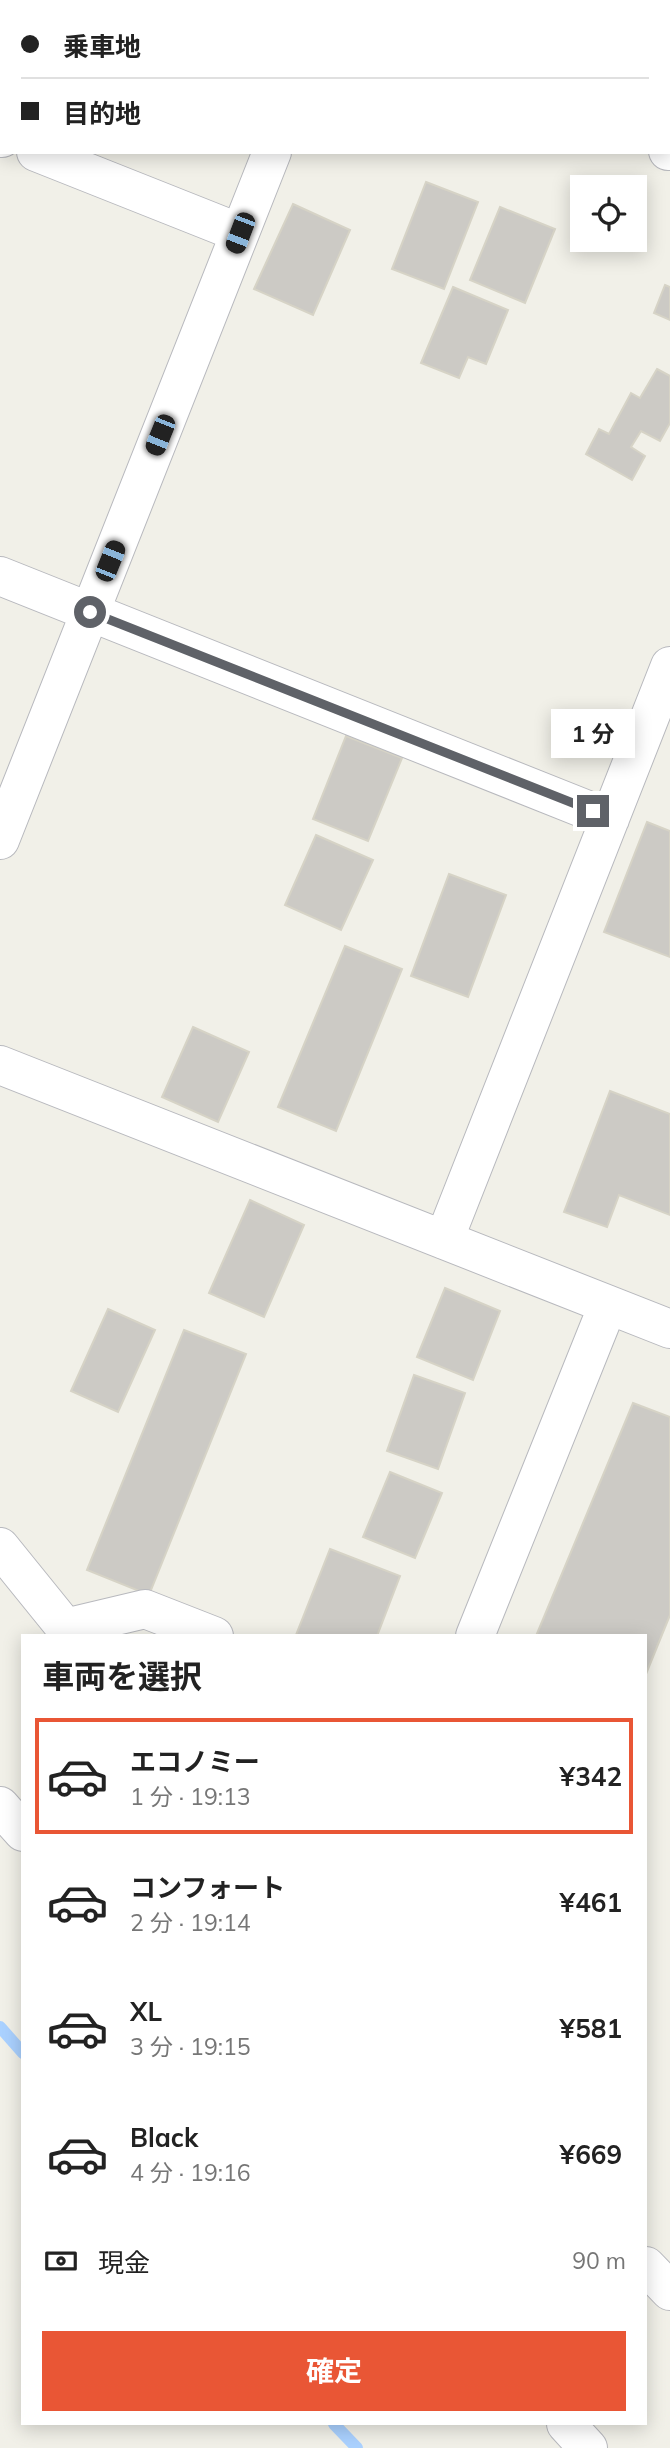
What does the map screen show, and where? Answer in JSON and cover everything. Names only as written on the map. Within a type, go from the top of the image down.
[{"type":"street","points":[[41,154],[240,233]]},
{"type":"street","points":[[0,840],[271,154]]},
{"type":"street","points":[[0,576],[610,819]]},
{"type":"street","points":[[444,1240],[610,819],[659,728],[670,666]]},
{"type":"street","points":[[0,1065],[670,1329]]},
{"type":"street","points":[[476,1634],[608,1305]]},
{"type":"street","points":[[0,1547],[69,1632],[145,1609],[209,1634]]},
{"type":"street","points":[[0,1806],[21,1830]]},
{"type":"street","points":[[647,2267],[670,2291]]},
{"type":"street","points":[[567,2425],[588,2448]]},
{"type":"building","points":[[426,182],[478,202],[444,289],[392,269]]},
{"type":"building","points":[[293,204],[350,230],[313,315],[254,289]]},
{"type":"building","points":[[500,207],[555,229],[525,303],[470,280]]},
{"type":"building","points":[[665,285],[670,287],[670,320],[654,313]]},
{"type":"building","points":[[453,287],[508,310],[486,364],[468,357],[459,378],[421,363]]},
{"type":"building","points":[[657,369],[670,376],[670,423],[660,441],[641,431],[631,447],[645,456],[632,480],[586,454],[599,429],[609,434],[631,393],[640,398]]},
{"type":"building","points":[[346,736],[402,758],[368,841],[313,819]]},
{"type":"building","points":[[647,822],[670,831],[670,957],[604,932]]},
{"type":"building","points":[[316,835],[373,860],[341,930],[285,905]]},
{"type":"building","points":[[449,874],[506,895],[468,997],[411,976]]},
{"type":"building","points":[[345,946],[402,969],[336,1131],[278,1107]]},
{"type":"building","points":[[193,1027],[249,1052],[218,1122],[162,1097]]},
{"type":"building","points":[[610,1091],[670,1114],[670,1215],[619,1195],[607,1227],[564,1212]]},
{"type":"building","points":[[250,1200],[304,1225],[264,1317],[209,1293]]},
{"type":"building","points":[[445,1288],[500,1311],[473,1380],[417,1357]]},
{"type":"building","points":[[108,1309],[155,1330],[118,1412],[71,1391]]},
{"type":"building","points":[[184,1330],[246,1354],[149,1595],[87,1570]]},
{"type":"building","points":[[414,1375],[465,1393],[438,1469],[387,1451]]},
{"type":"building","points":[[633,1403],[670,1417],[670,1615],[647,1672],[647,1634],[537,1634]]},
{"type":"building","points":[[390,1472],[442,1493],[415,1558],[363,1537]]},
{"type":"building","points":[[330,1549],[400,1576],[378,1634],[296,1634]]},
{"type":"waterway","points":[[0,2027],[21,2051]]},
{"type":"waterway","points":[[335,2425],[357,2448]]},
{"type":"route","points":[[90,612],[593,811]]}]
